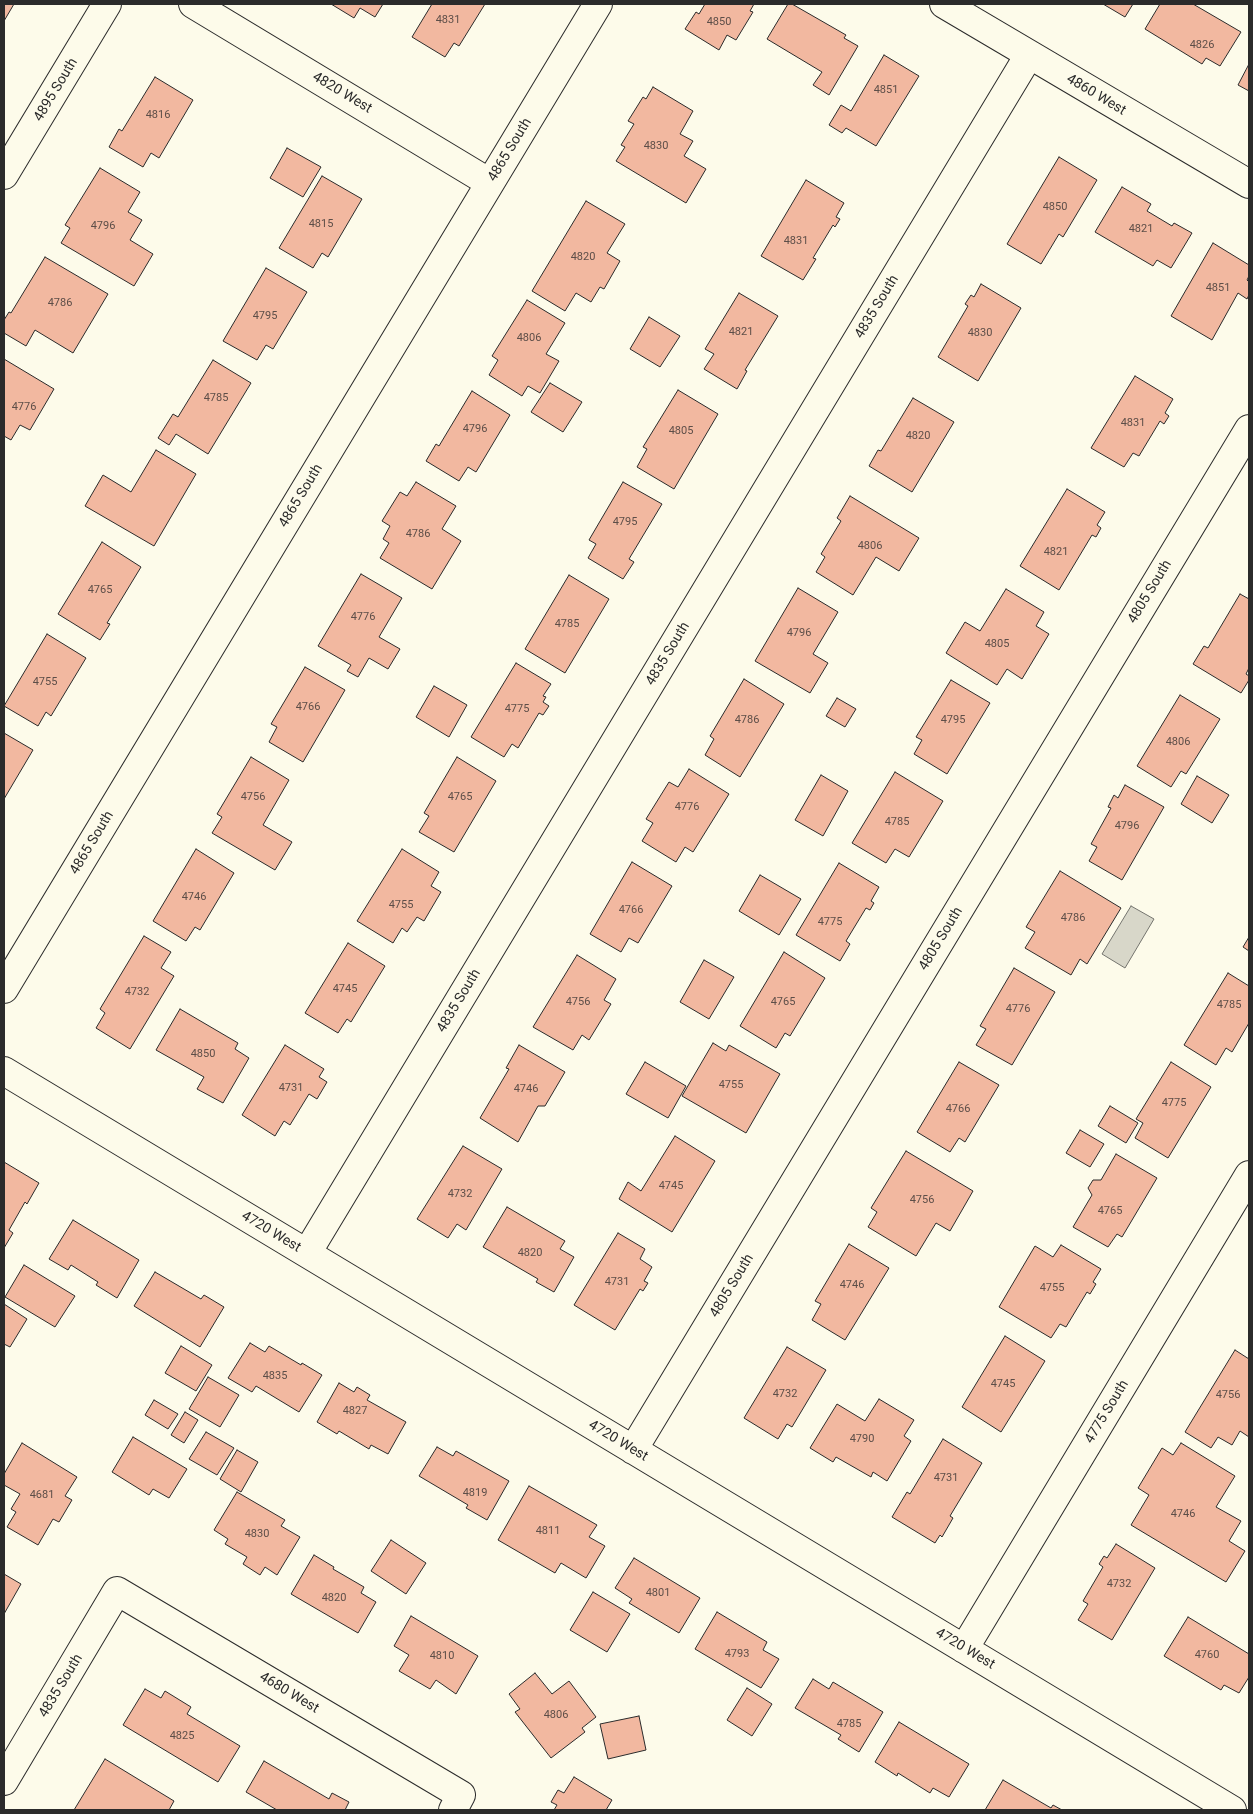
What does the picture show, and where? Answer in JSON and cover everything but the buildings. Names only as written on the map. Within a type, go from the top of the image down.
[{"type":"street","name":"4895 South","points":[[4,175],[107,4]]},
{"type":"street","name":"4820 West","points":[[193,4],[490,183]]},
{"type":"street","name":"4865 South","points":[[4,988],[598,4]]},
{"type":"street","name":"4860 West","points":[[944,4],[1249,184]]},
{"type":"street","name":"4835 South","points":[[306,1253],[1029,55]]},
{"type":"street","name":"4805 South","points":[[633,1450],[1249,428]]},
{"type":"street","name":"4720 West","points":[[4,1071],[1232,1810]]},
{"type":"street","name":"4775 South","points":[[964,1649],[1249,1174]]},
{"type":"street","name":"4835 South","points":[[4,1781],[117,1591]]},
{"type":"street","name":"4680 West","points":[[117,1591],[457,1803]]},
{"type":"shaded area","points":[[1131,906],[1154,919],[1125,968],[1102,954]]}]
